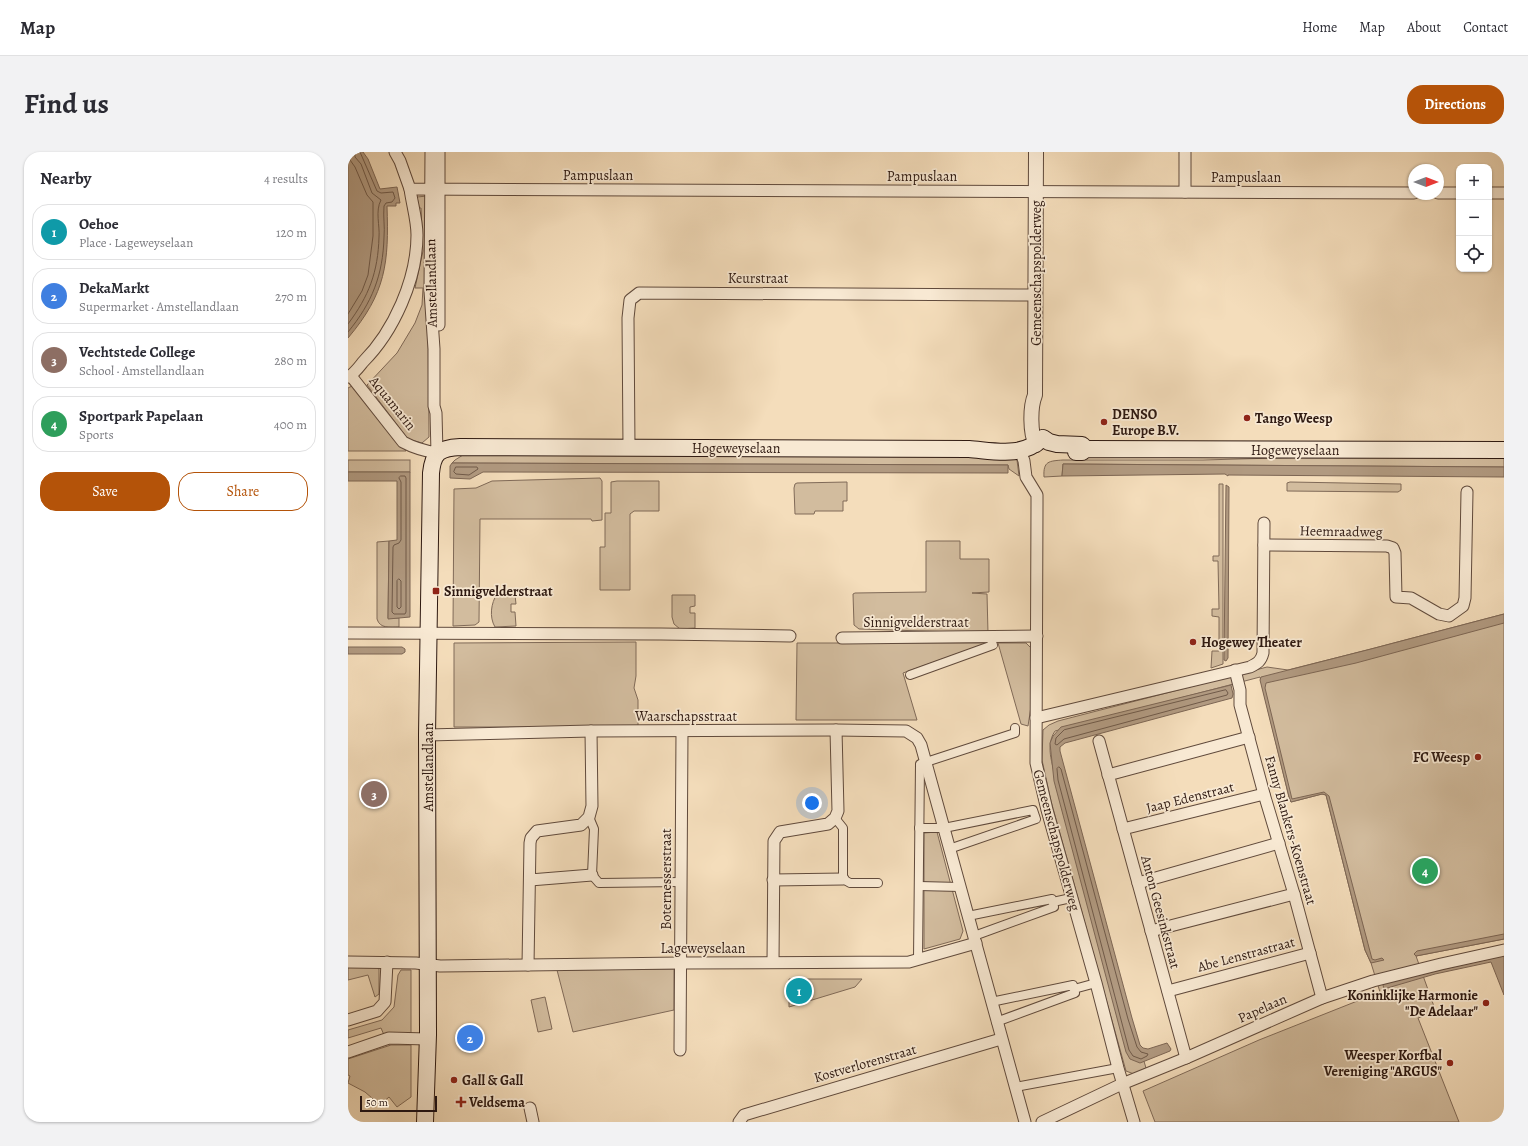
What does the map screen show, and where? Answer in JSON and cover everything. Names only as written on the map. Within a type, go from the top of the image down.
[{"type":"main road","name":"Hogeweyselaan","points":[[437,453],[450,447],[460,446],[957,449],[1003,452],[1020,450],[1039,441],[1046,441],[1053,444],[1082,446],[1086,449],[1504,450]]},
{"type":"main road","name":"Amstellandlaan","points":[[425,1122],[428,1039],[428,633],[431,473],[433,458],[437,453]]},
{"type":"street","name":"Aquamarin","points":[[395,152],[400,161],[410,189],[417,235],[414,264],[406,295],[391,325],[374,352],[349,376],[404,442],[426,452],[437,453]]},
{"type":"street","name":"Amstellandlaan","points":[[431,152],[434,190]]},
{"type":"street","name":"Amstellandlaan","points":[[437,453],[436,414],[434,406],[434,349],[430,291],[434,190],[439,152]]},
{"type":"street","name":"Gemeenschapspolderweg","points":[[1036,152],[1035,395],[1038,401],[1040,432],[1039,441]]},
{"type":"street","points":[[1185,152],[1185,192]]},
{"type":"street","points":[[410,189],[434,190]]},
{"type":"street","name":"Pampuslaan","points":[[434,190],[1408,193]]},
{"type":"street","points":[[1444,193],[1456,193]]},
{"type":"street","points":[[1492,193],[1504,193]]},
{"type":"street","name":"Keurstraat","points":[[629,448],[628,318],[630,300],[639,293],[1036,295]]},
{"type":"street","name":"Gemeenschapspolderweg","points":[[1020,450],[1024,461],[1026,477],[1037,496],[1036,764],[1071,898],[1096,983],[1122,1084],[1134,1122]]},
{"type":"street","name":"Heemraadweg","points":[[1264,545],[1387,546],[1392,548],[1396,553],[1396,597],[1411,598],[1439,614],[1449,616],[1463,606],[1465,598],[1467,492]]},
{"type":"street","points":[[1036,718],[1250,667],[1258,663],[1263,653],[1264,523]]},
{"type":"street","points":[[348,633],[630,633],[790,636]]},
{"type":"street","name":"Sinnigvelderstraat","points":[[842,638],[1037,636]]},
{"type":"street","points":[[910,674],[993,645],[990,637]]},
{"type":"street","name":"Fanny Blankers-Koenstraat","points":[[1235,670],[1240,690],[1240,705],[1322,998]]},
{"type":"street","points":[[918,959],[920,764],[1015,733],[1015,728]]},
{"type":"street","points":[[773,962],[774,841],[777,834],[784,831],[828,824],[835,818],[838,810],[836,730]]},
{"type":"street","name":"Waarschapsstraat","points":[[428,735],[836,730],[906,731],[917,738],[921,745],[926,762],[996,1022],[1025,1122]]},
{"type":"street","points":[[528,965],[530,843],[534,834],[538,831],[581,824],[589,817],[592,806],[591,732]]},
{"type":"street","name":"Boternesserstraat","points":[[680,1050],[682,732]]},
{"type":"street","points":[[1108,775],[1249,737]]},
{"type":"street","name":"Anton Geesinkstraat","points":[[1099,741],[1186,1058]]},
{"type":"street","name":"Jaap Edenstraat","points":[[1123,829],[1264,794]]},
{"type":"street","points":[[919,828],[944,828],[1033,810],[1036,819],[949,849]]},
{"type":"street","points":[[1035,815],[1047,810]]},
{"type":"street","points":[[589,817],[594,829],[592,875],[599,883],[681,882]]},
{"type":"street","points":[[835,818],[843,828],[843,879]]},
{"type":"street","points":[[1138,883],[1279,843]]},
{"type":"street","points":[[530,880],[592,875]]},
{"type":"street","points":[[773,880],[843,879],[850,883],[878,883]]},
{"type":"street","points":[[919,886],[960,887]]},
{"type":"street","points":[[1151,931],[1294,894]]},
{"type":"street","points":[[968,916],[1052,899],[1053,902],[1071,898]]},
{"type":"street","points":[[975,940],[1054,906],[1053,902]]},
{"type":"street","name":"Lageweyselaan","points":[[348,962],[387,962],[440,966],[680,962],[909,962],[975,940]]},
{"type":"street","name":"Papelaan","points":[[1042,1122],[1122,1084],[1186,1058],[1322,998],[1373,981],[1504,950]]},
{"type":"street","name":"Abe Lenstrastraat","points":[[1168,991],[1310,953]]},
{"type":"street","points":[[348,1020],[377,1011],[385,1002],[387,962]]},
{"type":"street","points":[[1074,989],[1096,983]]},
{"type":"street","points":[[991,1002],[1073,985],[1075,994],[996,1022]]},
{"type":"street","points":[[348,1052],[389,1038],[428,1039]]},
{"type":"street","name":"Kostverlorenstraat","points":[[739,1121],[744,1115],[1001,1039]]},
{"type":"street","points":[[1014,1087],[1118,1068]]},
{"type":"street","points":[[530,1108],[533,1122]]},
{"type":"shaded area","points":[[427,196],[429,437],[422,443],[408,439],[367,385],[397,353],[415,323],[422,305],[423,288],[415,288],[423,251],[421,208],[419,208],[417,197]]},
{"type":"shaded area","points":[[352,386],[406,451],[348,451],[348,388]]},
{"type":"shaded area","points":[[589,451],[994,454],[1017,460],[1019,476],[1009,469],[1008,465],[452,463],[463,455]]},
{"type":"shaded area","points":[[1381,455],[1504,456],[1504,467],[1063,464],[1062,476],[1044,477],[1045,468],[1048,463],[1063,460],[1203,460]]},
{"type":"shaded area","points":[[348,460],[410,460],[410,472],[348,472]]},
{"type":"shaded area","points":[[600,478],[602,481],[602,520],[480,519],[479,622],[475,625],[453,626],[454,489],[476,488],[492,481]]},
{"type":"shaded area","points":[[659,481],[659,511],[634,511],[630,514],[630,590],[600,590],[600,547],[605,547],[605,513],[611,513],[611,482]]},
{"type":"shaded area","points":[[847,482],[847,501],[843,501],[843,511],[815,511],[814,514],[795,514],[795,484]]},
{"type":"shaded area","points":[[1287,483],[1401,484],[1401,490],[1398,492],[1287,491]]},
{"type":"shaded area","points":[[1219,484],[1223,484],[1223,664],[1211,668],[1212,651],[1219,651],[1219,617],[1212,616],[1212,609],[1219,609],[1218,561],[1213,561],[1213,556],[1219,556]]},
{"type":"shaded area","points":[[389,541],[388,618],[399,618],[399,627],[383,626],[377,619],[377,542]]},
{"type":"shaded area","points":[[926,541],[960,541],[960,559],[989,559],[989,592],[972,593],[987,594],[988,633],[859,629],[854,625],[853,594],[855,593],[926,592]]},
{"type":"shaded area","points":[[497,594],[515,595],[516,604],[511,604],[511,612],[515,612],[516,626],[495,627],[491,615],[493,602]]},
{"type":"shaded area","points":[[672,595],[695,595],[695,606],[690,607],[690,613],[695,613],[695,628],[680,629],[674,624],[672,617]]},
{"type":"shaded area","points":[[1504,614],[1504,939],[1416,956],[1436,1012],[1418,1018],[1459,1122],[1155,1122],[1143,1091],[1259,1040],[1380,992],[1371,963],[1365,950],[1326,795],[1322,794],[1291,802],[1260,677],[1055,731],[1050,744],[1052,765],[1146,1068],[1134,1074],[1126,1071],[1051,801],[1042,760],[1043,730],[1049,725],[1058,721],[1267,667],[1288,670]]},
{"type":"shaded area","points":[[636,642],[636,676],[634,688],[638,700],[638,727],[454,727],[454,643]]},
{"type":"shaded area","points":[[797,643],[987,643],[903,673],[917,720],[796,720]]},
{"type":"shaded area","points":[[998,643],[1026,643],[1032,649],[1032,700],[1028,726],[1021,724]]},
{"type":"shaded area","points":[[937,832],[963,931],[960,939],[924,949],[924,833]]},
{"type":"shaded area","points":[[348,967],[376,967],[379,969],[379,994],[375,997],[368,975],[348,980]]},
{"type":"shaded area","points":[[674,969],[674,1010],[573,1032],[557,970]]},
{"type":"shaded area","points":[[401,970],[411,970],[411,1033],[384,1035],[381,1028],[348,1038],[348,1030],[382,1020],[394,1007],[398,975]]},
{"type":"shaded area","points":[[789,979],[862,979],[855,987],[789,1007]]},
{"type":"shaded area","points":[[545,997],[552,1029],[538,1032],[531,1000]]},
{"type":"shaded area","points":[[391,1045],[411,1045],[411,1097],[397,1107],[389,1097],[380,1105],[365,1092],[348,1083],[350,1076],[348,1075],[348,1059]]},
{"type":"water","points":[[348,152],[363,152],[368,159],[380,189],[397,187],[400,203],[396,203],[396,206],[387,206],[386,261],[378,291],[361,322],[348,338]]},
{"type":"water","points":[[452,463],[1008,465],[1008,473],[483,472],[470,479],[450,478],[450,466]]},
{"type":"water","points":[[1063,464],[1504,467],[1504,477],[1228,476],[1225,474],[1062,476]]},
{"type":"water","points":[[348,472],[410,472],[410,617],[388,619],[389,541],[397,540],[397,481],[348,481]]},
{"type":"water","points":[[1226,485],[1229,487],[1228,658],[1226,661],[1224,660]]},
{"type":"water","points":[[1504,614],[1504,623],[1356,663],[1266,683],[1265,688],[1292,799],[1324,792],[1329,796],[1372,959],[1375,960],[1382,958],[1384,960],[1371,963],[1365,950],[1326,795],[1322,794],[1291,802],[1260,680],[1261,677]]},
{"type":"water","points":[[348,647],[402,647],[405,649],[405,652],[402,654],[348,654]]},
{"type":"water","points":[[1231,685],[1233,694],[1232,698],[1065,743],[1060,747],[1140,1045],[1143,1048],[1148,1049],[1167,1043],[1171,1049],[1170,1051],[1140,1063],[1130,1059],[1126,1052],[1054,781],[1050,743],[1053,736],[1061,727]]},
{"type":"water","points":[[1504,934],[1504,939],[1416,956],[1414,954],[1417,951]]},
{"type":"water","points":[[1504,955],[1504,995],[1491,962],[1435,974],[1384,989],[1383,985],[1385,983]]},
{"type":"place","name":"Tango Weesp","points":[[1247,418]]},
{"type":"place","name":"DENSO Europe B.V.","points":[[1104,422]]},
{"type":"place","name":"Sinnigvelderstraat","points":[[436,591]]},
{"type":"place","name":"Hogewey Theater","points":[[1193,642]]},
{"type":"place","name":"FC Weesp","points":[[1478,757]]},
{"type":"place","name":"Vechtstede College","points":[[374,794]]},
{"type":"place","name":"Sportpark Papelaan","points":[[1425,871]]},
{"type":"place","name":"Oehoe","points":[[799,991]]},
{"type":"place","name":"Koninklijke Harmonie \"De Adelaar\"","points":[[1486,1003]]},
{"type":"place","name":"DekaMarkt","points":[[470,1038]]},
{"type":"place","name":"Weesper Korfbal Vereniging \"ARGUS\"","points":[[1450,1063]]},
{"type":"place","name":"Gall & Gall","points":[[454,1080]]},
{"type":"place","name":"Veldsema","points":[[461,1102]]}]
